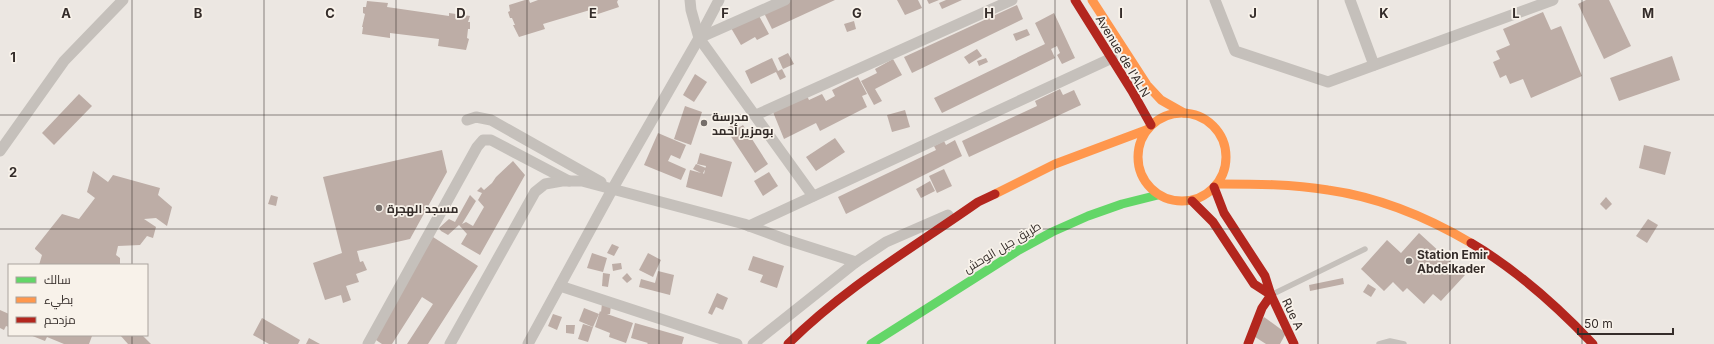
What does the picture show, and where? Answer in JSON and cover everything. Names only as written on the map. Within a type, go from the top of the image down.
[{"type":"main road","name":"Avenue de l'ALN","points":[[1075,0],[1112,58],[1149,127]]},
{"type":"main road","points":[[1092,0],[1147,85],[1161,100],[1184,113]]},
{"type":"main road","points":[[788,344],[804,328],[854,288],[978,202],[1054,164],[1149,127],[1160,118],[1172,114],[1184,113],[1196,115],[1208,121],[1221,136],[1225,146],[1226,156],[1223,175],[1216,186],[1200,198],[1192,201],[1180,202],[1169,200],[1158,195],[1145,182],[1138,165],[1138,146],[1149,127]]},
{"type":"main road","points":[[1216,186],[1261,184],[1314,188],[1330,190],[1385,203],[1434,224],[1478,247],[1525,279],[1572,322],[1593,344]]},
{"type":"main road","name":"Rue A","points":[[1216,186],[1224,213],[1265,276],[1271,295],[1294,344]]},
{"type":"main road","name":"طريق جبل الوحش","points":[[871,344],[1019,250],[1052,232],[1088,216],[1122,204],[1158,195]]},
{"type":"main road","points":[[1192,201],[1213,222],[1254,284],[1271,295],[1262,308],[1248,344]]},
{"type":"street","points":[[0,152],[64,61],[123,0]]},
{"type":"street","points":[[690,0],[691,10],[699,38],[813,196]]},
{"type":"street","points":[[528,344],[613,188],[699,38],[719,0]]},
{"type":"street","points":[[699,38],[785,0]]},
{"type":"street","points":[[756,115],[1012,0]]},
{"type":"street","points":[[1215,0],[1235,51],[1328,82],[1539,2],[1553,0]]},
{"type":"street","points":[[1350,0],[1374,65]]},
{"type":"street","points":[[749,226],[1112,58]]},
{"type":"street","points":[[467,120],[476,117],[491,120],[613,188]]},
{"type":"street","points":[[368,344],[477,147],[483,140],[490,140],[570,181]]},
{"type":"street","points":[[450,344],[535,192],[546,184],[582,181],[613,188],[749,226],[856,262]]},
{"type":"street","points":[[754,344],[856,262],[886,242],[978,202]]},
{"type":"street","points":[[560,286],[737,344]]},
{"type":"lane","points":[[1271,295],[1365,249]]},
{"type":"lane","points":[[1379,344],[1390,342],[1404,344]]},
{"type":"building","points":[[529,0],[530,3],[538,0],[618,0],[617,2],[619,7],[592,16],[590,10],[543,24],[545,29],[519,37],[513,25],[515,25],[512,18],[510,18],[508,12],[510,11],[509,5]]},
{"type":"building","points":[[790,0],[835,0],[772,29],[764,13]]},
{"type":"building","points":[[897,0],[918,0],[922,8],[905,15]]},
{"type":"building","points":[[927,0],[939,0],[929,4]]},
{"type":"building","points":[[946,0],[962,0],[942,9],[939,3]]},
{"type":"building","points":[[1586,0],[1609,0],[1631,46],[1604,59],[1578,4]]},
{"type":"building","points":[[367,1],[388,3],[387,7],[449,16],[449,13],[470,16],[468,22],[470,22],[470,29],[468,29],[467,38],[469,39],[466,50],[438,46],[439,39],[390,33],[390,38],[362,34],[365,14],[363,13],[363,7],[366,7]]},
{"type":"building","points":[[1017,5],[1023,19],[912,73],[904,57]]},
{"type":"building","points":[[1543,12],[1551,30],[1561,26],[1582,76],[1531,98],[1523,79],[1510,84],[1506,75],[1500,78],[1493,62],[1500,59],[1496,51],[1510,45],[1503,29]]},
{"type":"building","points":[[1054,13],[1075,58],[1062,64],[1057,55],[1060,53],[1057,46],[1051,49],[1055,58],[942,113],[934,98],[1045,44],[1035,23]]},
{"type":"building","points":[[758,14],[769,34],[757,40],[755,37],[741,45],[731,28]]},
{"type":"building","points":[[854,21],[856,29],[847,32],[844,24]]},
{"type":"building","points":[[1027,29],[1030,35],[1016,41],[1013,34]]},
{"type":"building","points":[[977,49],[982,56],[969,64],[964,57]]},
{"type":"building","points":[[788,53],[794,64],[783,69],[778,58]]},
{"type":"building","points":[[1672,56],[1680,80],[1619,101],[1610,78]]},
{"type":"building","points":[[772,58],[778,71],[782,69],[786,77],[780,80],[776,72],[751,84],[745,71]]},
{"type":"building","points":[[986,58],[988,62],[979,66],[977,61]]},
{"type":"building","points":[[893,59],[902,75],[875,89],[882,101],[874,105],[861,81],[877,73],[875,69]]},
{"type":"building","points":[[695,74],[707,82],[694,102],[683,95]]},
{"type":"building","points":[[858,77],[867,94],[862,96],[867,107],[820,131],[816,123],[784,139],[773,112],[807,96],[809,100],[822,94],[826,101],[835,96],[832,90]]},
{"type":"building","points":[[1060,89],[1063,95],[1074,90],[1081,105],[969,157],[962,141],[1037,106],[1035,101]]},
{"type":"building","points":[[79,94],[92,106],[54,145],[42,133]]},
{"type":"building","points":[[685,106],[702,112],[691,145],[674,139]]},
{"type":"building","points":[[905,110],[910,127],[892,132],[887,115]]},
{"type":"building","points":[[732,125],[735,130],[743,125],[768,164],[755,173],[726,129]]},
{"type":"building","points":[[658,133],[686,145],[680,159],[671,155],[668,161],[686,169],[681,180],[644,165]]},
{"type":"building","points":[[835,138],[845,152],[816,171],[806,157]]},
{"type":"building","points":[[955,140],[962,156],[846,214],[838,197],[936,150],[934,146],[944,141],[946,145]]},
{"type":"building","points":[[1644,145],[1671,152],[1665,175],[1639,168]]},
{"type":"building","name":"مسجد الهجرة","points":[[442,150],[447,172],[410,239],[357,251],[360,262],[363,261],[367,270],[356,274],[359,282],[346,286],[351,300],[343,303],[341,295],[325,300],[313,263],[342,253],[323,177]]},
{"type":"building","points":[[700,153],[732,162],[722,197],[686,187],[690,170],[701,173],[693,169],[696,164],[706,168],[706,166],[697,164]]},
{"type":"building","points":[[513,161],[525,175],[480,255],[461,244],[467,234],[459,225],[448,235],[441,231],[439,228],[449,219],[455,222],[470,195],[476,201],[462,224],[466,222],[473,226],[484,207],[478,200],[482,193],[477,191],[481,187],[484,190]]},
{"type":"building","points":[[944,169],[952,186],[937,193],[929,176]]},
{"type":"building","points":[[93,171],[108,182],[113,175],[160,188],[158,195],[172,207],[167,226],[156,218],[144,219],[156,227],[153,238],[147,236],[140,245],[118,246],[116,255],[120,258],[120,264],[39,264],[42,255],[35,248],[62,214],[79,219],[95,198],[87,192]]},
{"type":"building","points":[[769,172],[778,186],[763,196],[754,181]]},
{"type":"building","points":[[930,181],[935,191],[921,198],[916,189]]},
{"type":"building","points":[[271,195],[278,197],[276,206],[268,204]]},
{"type":"building","points":[[1606,197],[1612,204],[1606,210],[1600,204]]},
{"type":"building","points":[[1648,219],[1658,225],[1647,243],[1636,236]]},
{"type":"building","name":"Station Emir Abdelkader","points":[[1419,233],[1465,275],[1441,301],[1433,294],[1424,304],[1407,288],[1403,292],[1393,282],[1384,291],[1361,269],[1387,240],[1401,253]]},
{"type":"building","points":[[433,237],[478,266],[428,344],[407,344],[433,304],[422,297],[392,344],[382,344],[373,338]]},
{"type":"building","points":[[612,244],[619,247],[614,256],[607,253]]},
{"type":"building","points":[[592,253],[607,258],[603,272],[587,268]]},
{"type":"building","points":[[648,253],[661,260],[653,277],[639,270]]},
{"type":"building","points":[[753,256],[784,266],[777,288],[760,282],[763,275],[748,270]]},
{"type":"building","points":[[621,263],[622,269],[613,271],[612,264]]},
{"type":"building","points":[[658,271],[674,275],[670,295],[639,287],[641,279],[655,283]]},
{"type":"building","points":[[603,273],[610,274],[608,287],[602,286]]},
{"type":"building","points":[[627,273],[632,279],[627,283],[622,278]]},
{"type":"building","points":[[1343,278],[1344,284],[1310,291],[1309,285]]},
{"type":"building","points":[[1368,284],[1376,289],[1371,297],[1363,292]]},
{"type":"building","points":[[717,293],[728,298],[723,310],[716,307],[712,315],[708,313]]},
{"type":"building","points":[[602,304],[611,305],[610,314],[607,314],[633,323],[626,343],[609,337],[610,333],[595,327],[600,311],[601,312]]},
{"type":"building","points":[[584,308],[599,314],[593,327],[579,321]]},
{"type":"building","points":[[0,310],[8,314],[8,327],[6,326],[4,330],[0,328]]},
{"type":"building","points":[[553,314],[562,317],[557,330],[548,326]]},
{"type":"building","points":[[1264,317],[1286,333],[1280,344],[1266,344],[1252,335]]},
{"type":"building","points":[[262,318],[300,340],[298,344],[269,344],[253,335]]},
{"type":"building","points":[[635,323],[684,337],[682,344],[647,344],[648,343],[631,338]]},
{"type":"building","points":[[583,324],[593,327],[588,342],[578,339]]},
{"type":"building","points":[[566,325],[575,325],[574,334],[566,333]]},
{"type":"building","points":[[32,336],[92,336],[89,344],[64,344],[47,337],[45,341]]},
{"type":"building","points":[[121,336],[143,336],[151,344],[128,344]]},
{"type":"building","points":[[309,338],[320,344],[306,344]]},
{"type":"traffic: fast","points":[[871,344],[1019,250],[1052,232],[1088,216],[1122,204],[1158,195]]},
{"type":"traffic: slow","points":[[1092,0],[1147,85],[1161,100],[1184,113]]},
{"type":"traffic: slow","points":[[1182,113],[1199,116],[1207,120],[1219,132],[1223,140],[1226,157],[1223,174],[1219,182],[1207,194],[1199,198],[1182,201],[1165,198],[1157,194],[1145,182],[1141,174],[1138,157],[1141,140],[1145,132],[1157,120],[1165,116],[1182,113]]},
{"type":"traffic: slow","points":[[995,194],[1055,164],[1146,130]]},
{"type":"traffic: slow","points":[[1218,184],[1287,185],[1347,193],[1402,209],[1471,243]]},
{"type":"traffic: jam","points":[[1075,0],[1132,91],[1151,125]]},
{"type":"traffic: jam","points":[[1214,187],[1224,213],[1265,276],[1271,295],[1294,344]]},
{"type":"traffic: jam","points":[[788,344],[856,286],[978,202],[995,194]]},
{"type":"traffic: jam","points":[[1192,201],[1213,222],[1254,284],[1271,295]]},
{"type":"traffic: jam","points":[[1471,243],[1488,253],[1535,289],[1593,344]]},
{"type":"traffic: jam","points":[[1248,344],[1262,308],[1271,295]]},
{"type":"place","name":"مدرسة بومزير أحمد","points":[[704,123]]},
{"type":"place","name":"مسجد الهجرة","points":[[379,208]]},
{"type":"place","name":"Station Emir Abdelkader","points":[[1409,261]]}]
